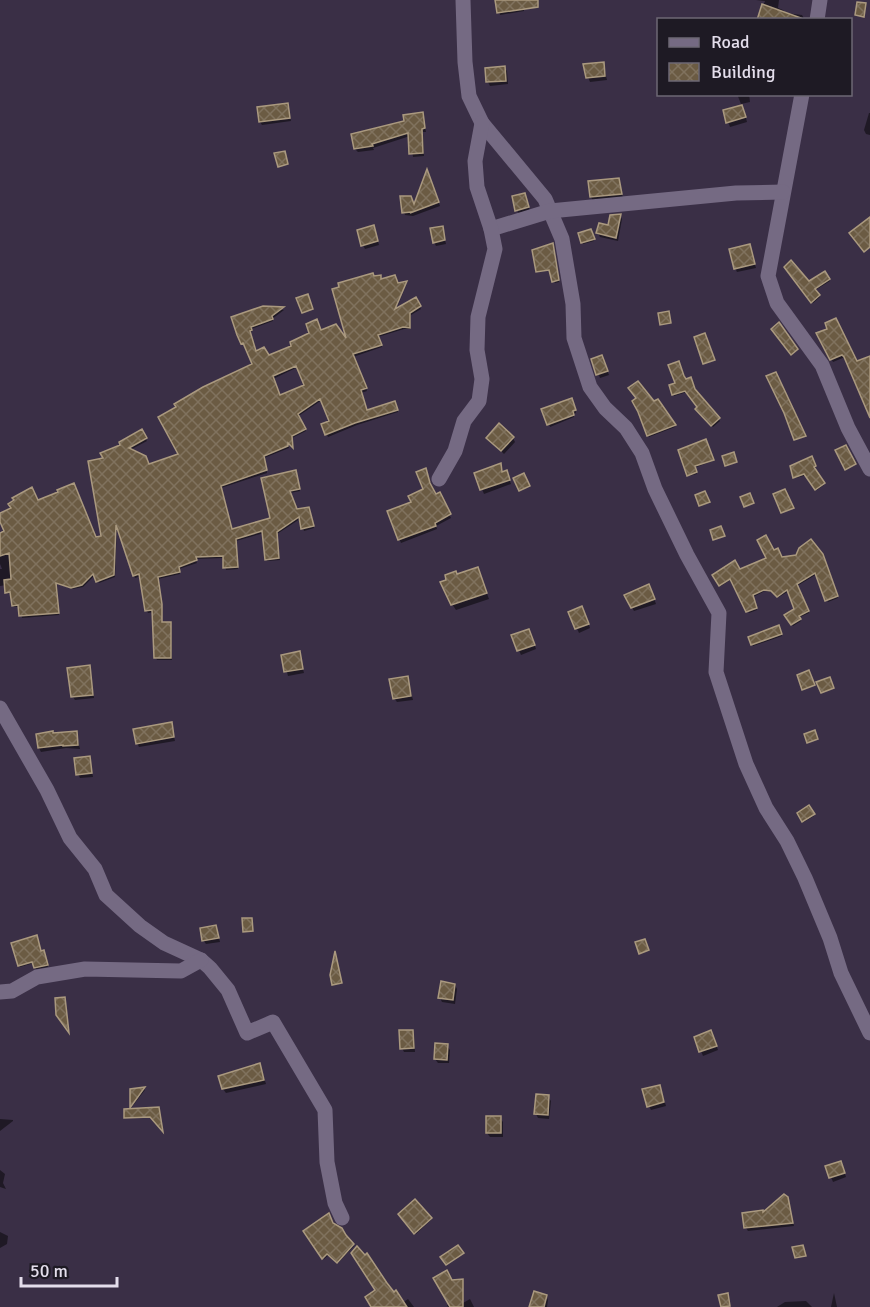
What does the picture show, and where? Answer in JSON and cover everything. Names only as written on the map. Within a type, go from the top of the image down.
[{"type":"street","points":[[463,0],[465,62],[469,96],[482,123],[539,191],[562,239],[573,304],[574,338],[590,387],[604,408],[627,428],[642,453],[668,518],[719,613],[716,672],[746,764],[766,808],[787,841],[805,878],[830,938],[841,973],[870,1033]]},
{"type":"street","points":[[817,18],[820,0]]},
{"type":"street","points":[[802,96],[768,276],[777,303],[822,365],[848,428],[870,469]]},
{"type":"street","points":[[439,479],[455,451],[464,422],[479,401],[482,379],[476,334],[495,249],[477,187],[475,161],[482,123]]},
{"type":"street","points":[[491,230],[550,211],[736,193],[783,192]]},
{"type":"street","points":[[0,708],[47,790],[70,837],[95,869],[106,895],[140,926],[164,943],[201,960],[228,990],[247,1033],[273,1022],[325,1110],[327,1162],[335,1203],[342,1218]]},
{"type":"street","points":[[0,992],[12,991],[37,977],[85,969],[181,971],[201,960]]},
{"type":"building","points":[[495,0],[538,0],[538,7],[497,13]]},
{"type":"building","points":[[857,2],[866,3],[864,17],[855,15]]},
{"type":"building","points":[[762,4],[801,18],[758,18]]},
{"type":"building","points":[[604,62],[605,76],[586,78],[583,64]]},
{"type":"building","points":[[505,66],[506,81],[486,82],[485,68]]},
{"type":"building","points":[[288,103],[290,118],[259,122],[257,107]]},
{"type":"building","points":[[742,105],[746,117],[726,123],[723,110]]},
{"type":"building","points":[[423,112],[425,128],[422,129],[423,153],[409,154],[408,133],[372,144],[373,146],[354,149],[351,134],[404,121],[403,115]]},
{"type":"building","points":[[285,151],[288,164],[278,167],[274,153]]},
{"type":"building","points":[[427,169],[439,202],[410,213],[402,213],[400,196],[411,196],[414,204]]},
{"type":"building","points":[[619,178],[622,194],[590,197],[588,181]]},
{"type":"building","points":[[525,193],[529,207],[515,211],[512,196]]},
{"type":"building","points":[[621,214],[616,238],[596,233],[599,223],[608,225],[610,215]]},
{"type":"building","points":[[870,217],[870,247],[864,252],[849,233]]},
{"type":"building","points":[[374,225],[378,241],[361,246],[357,230]]},
{"type":"building","points":[[443,226],[445,240],[433,243],[430,228]]},
{"type":"building","points":[[591,229],[595,239],[581,243],[578,233]]},
{"type":"building","points":[[553,243],[559,280],[552,282],[549,270],[536,272],[532,250]]},
{"type":"building","points":[[750,244],[755,264],[734,269],[729,249]]},
{"type":"building","points":[[791,260],[809,281],[825,271],[830,279],[815,289],[820,295],[811,303],[784,267]]},
{"type":"building","points":[[373,273],[374,276],[381,275],[381,279],[395,275],[398,283],[407,281],[395,309],[416,297],[421,306],[410,313],[410,328],[403,327],[378,335],[382,345],[353,354],[367,388],[361,390],[367,410],[395,401],[398,410],[325,435],[321,424],[329,421],[320,399],[298,414],[306,429],[292,436],[293,448],[288,443],[288,446],[264,456],[267,470],[221,486],[232,529],[270,518],[261,478],[296,470],[300,489],[290,491],[297,509],[309,507],[314,526],[301,529],[299,517],[277,532],[279,558],[265,560],[262,531],[236,539],[238,567],[223,568],[223,556],[196,557],[197,560],[179,567],[180,572],[158,577],[162,622],[171,622],[171,658],[154,658],[152,610],[145,611],[139,574],[133,576],[116,525],[114,575],[96,582],[93,574],[82,585],[71,588],[56,583],[59,613],[19,616],[18,605],[12,606],[10,592],[5,593],[4,580],[11,579],[9,553],[0,556],[0,533],[4,531],[0,522],[0,513],[11,508],[8,504],[14,500],[12,498],[32,487],[38,500],[74,483],[96,537],[101,536],[88,461],[103,458],[100,453],[120,445],[119,442],[142,429],[147,438],[129,448],[146,456],[149,464],[178,454],[158,417],[176,407],[174,404],[203,387],[252,364],[243,343],[241,344],[231,317],[263,306],[284,307],[272,316],[273,319],[251,327],[256,351],[264,347],[269,355],[291,346],[290,342],[309,333],[306,324],[317,319],[321,330],[336,324],[346,338],[332,289],[339,287],[338,283]],"holes":[[[296,366],[304,385],[280,395],[273,376]]]},
{"type":"building","points":[[308,294],[313,309],[302,313],[296,298]]},
{"type":"building","points":[[669,311],[671,323],[660,325],[658,313]]},
{"type":"building","points":[[836,318],[857,361],[870,356],[870,418],[844,357],[842,355],[830,360],[816,333],[827,329],[825,323]]},
{"type":"building","points":[[779,322],[798,349],[791,355],[771,329]]},
{"type":"building","points":[[705,333],[715,360],[703,364],[694,337]]},
{"type":"building","points":[[602,355],[608,371],[596,375],[591,359]]},
{"type":"building","points":[[679,361],[686,379],[691,377],[695,389],[720,418],[711,426],[695,409],[697,407],[685,391],[672,395],[669,385],[675,383],[668,365]]},
{"type":"building","points":[[776,372],[806,436],[794,440],[766,376]]},
{"type":"building","points":[[638,381],[654,401],[658,399],[676,425],[647,436],[632,401],[636,398],[628,388]]},
{"type":"building","points":[[572,398],[576,410],[573,411],[574,415],[547,425],[541,409]]},
{"type":"building","points":[[499,423],[514,437],[501,451],[486,438]]},
{"type":"building","points":[[706,439],[714,460],[695,466],[697,472],[687,476],[678,450]]},
{"type":"building","points":[[846,445],[856,464],[845,470],[835,450]]},
{"type":"building","points":[[734,452],[737,462],[725,466],[722,456]]},
{"type":"building","points":[[812,456],[816,466],[814,467],[825,483],[815,490],[804,474],[793,478],[790,466]]},
{"type":"building","points":[[501,463],[502,472],[507,470],[510,480],[480,490],[474,473]]},
{"type":"building","points":[[426,468],[430,483],[436,494],[440,492],[451,514],[435,523],[436,526],[398,540],[387,511],[411,502],[408,496],[423,489],[416,472]]},
{"type":"building","points":[[524,473],[530,486],[519,491],[513,478]]},
{"type":"building","points":[[785,489],[794,508],[781,513],[773,494]]},
{"type":"building","points":[[705,491],[710,502],[699,506],[695,495]]},
{"type":"building","points":[[750,493],[754,503],[744,507],[740,497]]},
{"type":"building","points":[[721,526],[725,536],[713,540],[710,530]]},
{"type":"building","points":[[766,535],[774,550],[778,548],[782,557],[796,555],[799,548],[811,539],[823,554],[838,596],[825,601],[815,573],[797,584],[809,611],[799,616],[801,619],[791,625],[784,615],[794,609],[787,590],[777,597],[771,591],[764,590],[753,595],[757,608],[746,612],[730,579],[719,586],[712,575],[735,560],[740,569],[766,558],[757,540]]},
{"type":"building","points":[[478,567],[487,593],[451,605],[440,582],[446,580],[445,575],[456,571],[457,574]]},
{"type":"building","points":[[649,584],[655,599],[631,608],[624,595]]},
{"type":"building","points":[[582,606],[589,624],[575,629],[568,612]]},
{"type":"building","points":[[779,625],[782,634],[751,645],[748,637]]},
{"type":"building","points":[[529,629],[535,645],[517,651],[511,635]]},
{"type":"building","points":[[300,651],[303,669],[284,672],[281,655]]},
{"type":"building","points":[[90,665],[93,695],[71,697],[67,668]]},
{"type":"building","points":[[809,670],[815,685],[802,690],[797,675]]},
{"type":"building","points":[[408,676],[411,696],[393,699],[389,679]]},
{"type":"building","points":[[830,677],[834,688],[821,693],[816,682]]},
{"type":"building","points":[[172,722],[174,737],[136,744],[133,729]]},
{"type":"building","points":[[815,730],[818,739],[807,743],[804,734]]},
{"type":"building","points":[[53,731],[53,733],[77,731],[78,745],[38,748],[36,734]]},
{"type":"building","points":[[90,756],[92,773],[76,775],[74,758]]},
{"type":"building","points":[[809,805],[815,814],[802,822],[797,813]]},
{"type":"building","points":[[242,918],[252,918],[253,931],[243,932]]},
{"type":"building","points":[[216,925],[219,938],[202,941],[200,928]]},
{"type":"building","points":[[37,935],[48,965],[34,968],[32,962],[18,966],[11,943]]},
{"type":"building","points":[[645,939],[649,950],[639,954],[635,942]]},
{"type":"building","points":[[335,951],[342,983],[332,985],[330,975]]},
{"type":"building","points":[[441,981],[455,984],[453,1000],[438,998]]},
{"type":"building","points":[[65,997],[69,1033],[56,1015],[55,998]]},
{"type":"building","points":[[399,1030],[413,1030],[414,1048],[400,1049]]},
{"type":"building","points":[[711,1030],[717,1046],[699,1052],[694,1037]]},
{"type":"building","points":[[435,1043],[448,1044],[447,1060],[434,1059]]},
{"type":"building","points":[[260,1063],[264,1080],[222,1089],[218,1076]]},
{"type":"building","points":[[660,1085],[664,1102],[647,1107],[642,1089]]},
{"type":"building","points":[[145,1087],[130,1108],[130,1089]]},
{"type":"building","points":[[536,1094],[549,1095],[548,1115],[534,1114]]},
{"type":"building","points":[[159,1107],[163,1132],[150,1117],[124,1118],[124,1109]]},
{"type":"building","points":[[486,1116],[501,1116],[501,1133],[486,1133]]},
{"type":"building","points":[[841,1161],[845,1173],[829,1178],[825,1166]]},
{"type":"building","points":[[784,1194],[788,1197],[793,1223],[744,1228],[742,1213],[763,1210],[763,1212]]},
{"type":"building","points":[[415,1199],[432,1218],[414,1234],[398,1214]]},
{"type":"building","points":[[329,1213],[333,1223],[342,1228],[354,1244],[337,1263],[327,1254],[322,1259],[303,1231]]},
{"type":"building","points":[[458,1245],[464,1253],[446,1265],[440,1257]]},
{"type":"building","points":[[803,1245],[806,1256],[795,1258],[792,1247]]},
{"type":"building","points":[[357,1246],[365,1255],[367,1253],[407,1307],[371,1307],[365,1297],[375,1290],[351,1253]]},
{"type":"building","points":[[447,1270],[452,1280],[463,1279],[463,1307],[450,1307],[433,1278]]},
{"type":"building","points":[[534,1291],[547,1295],[544,1307],[529,1307]]},
{"type":"building","points":[[728,1293],[730,1306],[721,1307],[718,1295]]}]
